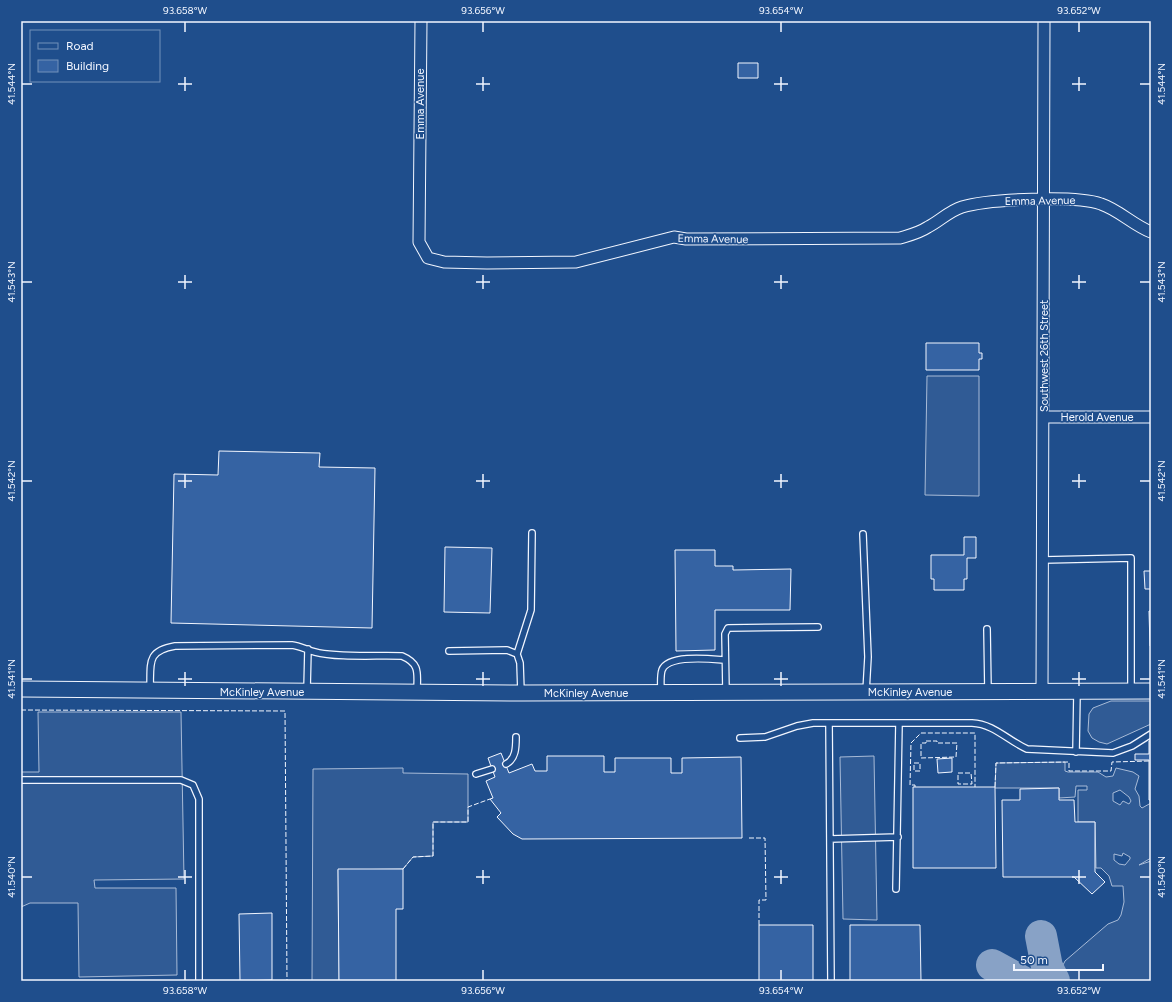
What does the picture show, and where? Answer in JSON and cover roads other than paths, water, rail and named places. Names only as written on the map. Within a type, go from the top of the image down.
[{"type":"main road","name":"McKinley Avenue","points":[[21,689],[521,693],[1151,691]]},
{"type":"street","name":"Emma Avenue","points":[[421,21],[419,242],[428,258],[444,262],[576,262],[674,237],[686,239],[900,238],[915,234],[929,227],[960,207],[975,203],[1044,199],[1086,200],[1101,204],[1115,210],[1140,228],[1151,232]]},
{"type":"street","name":"Southwest 26th Street","points":[[1042,691],[1044,21]]},
{"type":"street","name":"Herold Avenue","points":[[1044,417],[1151,417]]},
{"type":"lane","points":[[516,654],[531,610],[532,533]]},
{"type":"lane","points":[[863,534],[868,657],[866,692]]},
{"type":"lane","points":[[1043,560],[1131,558],[1131,691]]},
{"type":"lane","points":[[726,692],[725,634],[728,628],[818,627]]},
{"type":"lane","points":[[987,629],[988,692]]},
{"type":"lane","points":[[150,691],[151,660],[155,652],[164,648],[176,646],[292,645],[314,652],[328,654],[402,656],[412,660],[417,669],[417,692]]},
{"type":"lane","points":[[307,692],[308,649]]},
{"type":"lane","points":[[449,651],[508,650],[516,654],[520,663],[521,693]]},
{"type":"lane","points":[[661,693],[662,671],[665,665],[671,661],[680,659],[725,660]]},
{"type":"lane","points":[[1076,752],[1077,692]]},
{"type":"lane","points":[[740,738],[765,737],[797,726],[813,723],[981,723],[991,726],[1017,745],[1027,749],[1102,753],[1123,750],[1151,734]]},
{"type":"lane","points":[[829,723],[831,981]]},
{"type":"lane","points":[[896,889],[899,723]]},
{"type":"lane","points":[[506,764],[516,751],[516,737]]},
{"type":"lane","points":[[476,774],[492,769]]},
{"type":"lane","points":[[21,780],[181,780],[193,785],[199,799],[199,981]]},
{"type":"lane","points":[[830,839],[898,837]]}]
